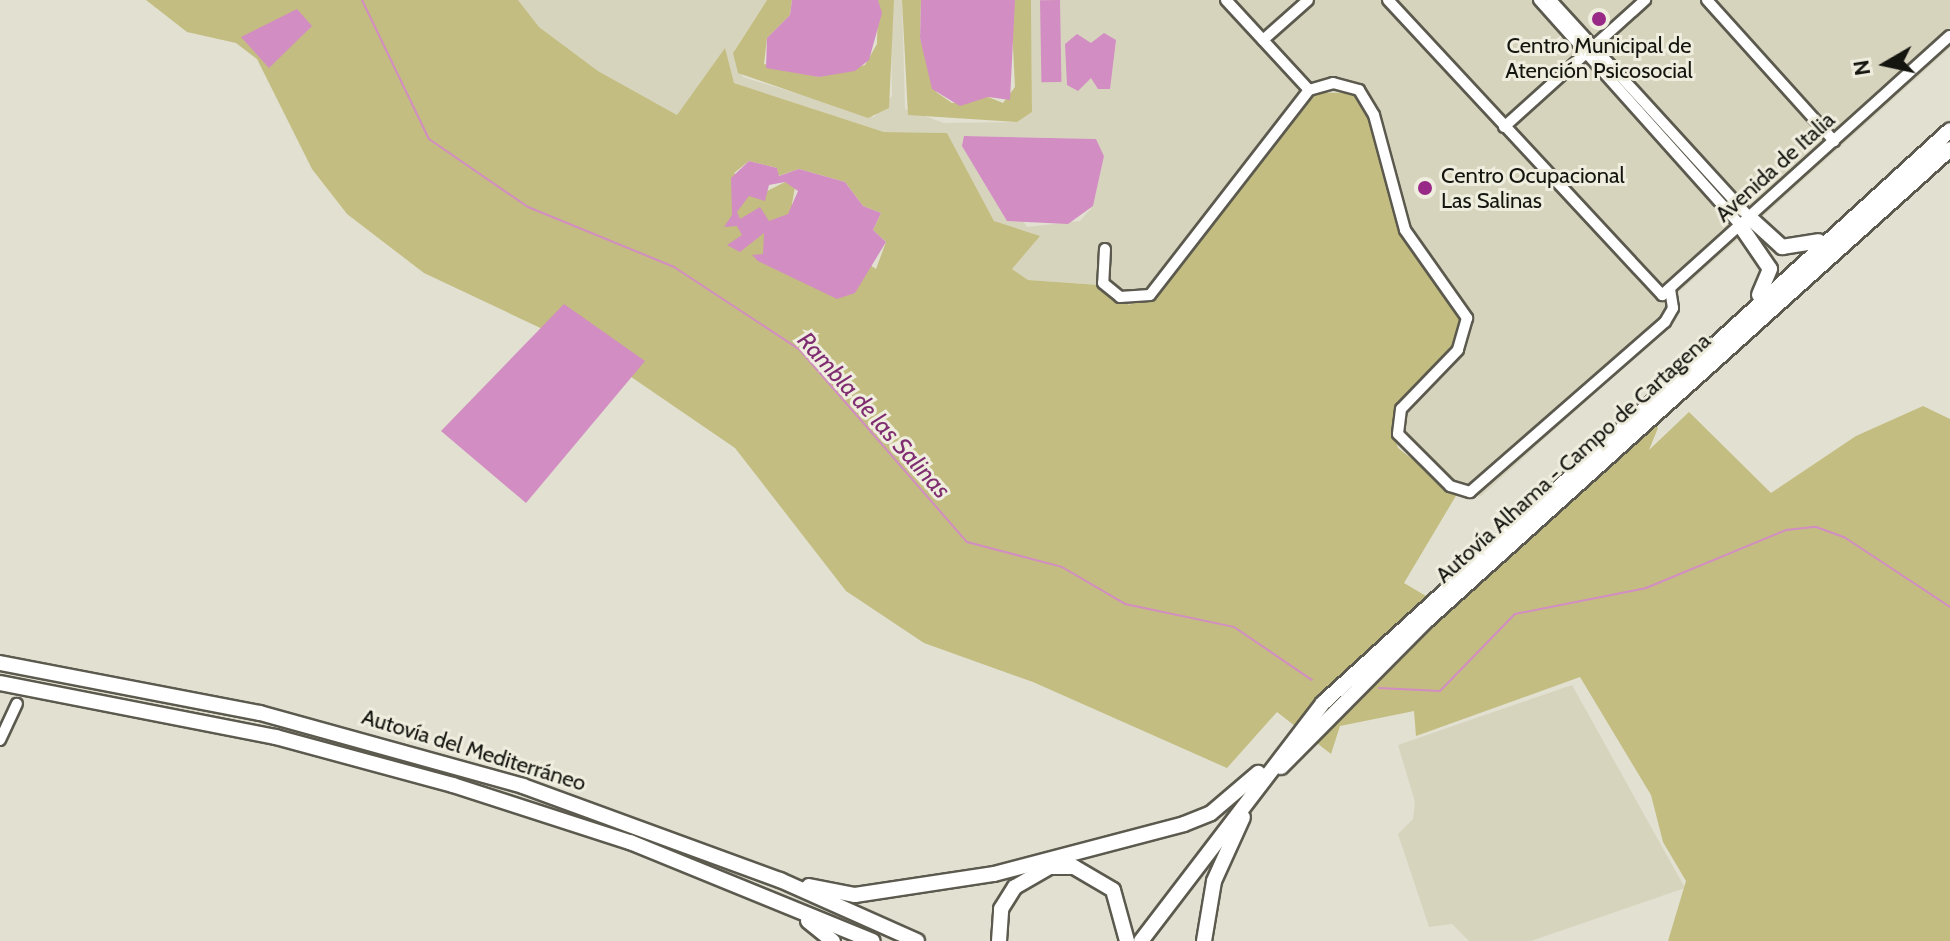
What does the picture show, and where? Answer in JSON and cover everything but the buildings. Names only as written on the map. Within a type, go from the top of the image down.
[{"type":"highway","name":"Autovía Alhama - Campo de Cartagena","points":[[1291,738],[1395,631],[1950,130]]},
{"type":"highway","name":"Autovía Alhama - Campo de Cartagena","points":[[1243,817],[1301,742],[1426,621],[1950,149]]},
{"type":"highway","points":[[1745,221],[1768,239],[1798,250],[1908,168]]},
{"type":"highway","points":[[1741,318],[1770,269],[1745,221]]},
{"type":"highway","name":"Autovía del Mediterráneo","points":[[0,663],[347,735],[523,786],[780,880],[917,941]]},
{"type":"highway","name":"Autovía del Mediterráneo","points":[[0,683],[276,737],[559,820],[873,941]]},
{"type":"highway","points":[[780,880],[855,895],[887,893],[994,874],[1184,824],[1211,813],[1291,738]]},
{"type":"highway","points":[[1141,941],[1291,738]]},
{"type":"highway","points":[[1152,941],[1243,817]]},
{"type":"highway","points":[[1204,941],[1214,881],[1243,817]]},
{"type":"highway","points":[[559,820],[853,941]]},
{"type":"highway","points":[[999,941],[1001,909],[1015,887],[1049,867],[1074,867],[1113,890],[1127,941]]},
{"type":"highway","points":[[808,921],[833,941]]},
{"type":"street","points":[[1226,0],[1309,90]]},
{"type":"street","points":[[1263,40],[1308,0]]},
{"type":"street","points":[[1105,249],[1103,283],[1120,297],[1150,295],[1309,90],[1342,84],[1363,95],[1405,230],[1467,318],[1458,350],[1405,402],[1397,421],[1405,447],[1450,486],[1470,492],[1484,486],[1665,322],[1673,308],[1666,292],[1504,127],[1388,0]]},
{"type":"street","points":[[1539,0],[1590,50],[1745,221]]},
{"type":"street","points":[[1551,0],[1590,50]]},
{"type":"street","points":[[1504,127],[1645,0]]},
{"type":"street","points":[[1707,0],[1834,141]]},
{"type":"street","name":"Avenida de Italia","points":[[1666,292],[1950,36]]},
{"type":"street","points":[[0,740],[17,704]]},
{"type":"shaded area","points":[[146,0],[518,0],[539,27],[598,71],[677,115],[725,48],[734,83],[884,132],[947,133],[994,221],[1040,236],[1012,269],[1028,280],[1099,285],[1129,305],[1163,290],[1314,93],[1354,93],[1370,118],[1404,239],[1463,323],[1454,349],[1400,401],[1392,427],[1398,448],[1457,494],[1404,583],[1443,606],[1650,420],[1658,428],[1649,450],[1689,412],[1771,493],[1856,436],[1923,406],[1950,419],[1950,941],[1668,941],[1686,881],[1663,842],[1651,795],[1580,677],[1416,736],[1414,711],[1340,726],[1331,754],[1277,712],[1227,768],[1033,682],[924,643],[846,591],[735,448],[602,357],[424,273],[347,214],[312,169],[257,59],[236,43],[187,32]],"holes":[[[749,161],[777,168],[778,176],[799,169],[845,182],[863,206],[881,213],[873,230],[886,242],[876,269],[810,225],[792,204],[795,187],[785,182],[765,192],[734,173]]]},
{"type":"shaded area","points":[[518,0],[767,0],[735,49],[743,77],[874,117],[892,96],[891,15],[894,0],[902,0],[905,109],[944,123],[1017,122],[1032,112],[1031,0],[1950,0],[1950,48],[1679,292],[1676,320],[1481,496],[1447,488],[1395,439],[1400,401],[1454,349],[1404,239],[1370,118],[1314,93],[1163,290],[1129,305],[1099,285],[1028,280],[1012,269],[1022,234],[994,221],[947,133],[884,132],[734,83],[724,50],[677,115],[598,71],[539,27]],"holes":[[[964,136],[1096,139],[1104,156],[1093,206],[1080,221],[1027,227]]]},
{"type":"shaded area","points":[[767,0],[792,0],[790,15],[767,38],[764,64],[819,77],[865,65],[877,44],[878,0],[894,0],[889,108],[868,118],[738,73],[733,53]]},
{"type":"shaded area","points":[[792,0],[878,0],[882,13],[869,60],[855,71],[819,77],[766,68],[767,38],[790,15]]},
{"type":"shaded area","points":[[902,0],[921,0],[920,38],[936,92],[952,103],[988,97],[1003,103],[1015,87],[1011,8],[1015,0],[1031,0],[1032,112],[1017,122],[908,115]]},
{"type":"shaded area","points":[[921,0],[1015,0],[1010,100],[988,97],[960,106],[932,89],[920,38]]},
{"type":"shaded area","points":[[1040,0],[1060,0],[1061,82],[1041,82]]},
{"type":"shaded area","points":[[297,9],[312,26],[269,68],[241,37]]},
{"type":"shaded area","points":[[1104,33],[1116,40],[1110,89],[1098,89],[1091,78],[1078,91],[1067,85],[1065,44],[1077,34],[1091,43]]},
{"type":"shaded area","points":[[964,136],[1096,139],[1104,156],[1093,206],[1068,224],[1007,221],[962,146]]},
{"type":"shaded area","points":[[749,161],[777,168],[779,176],[799,169],[845,182],[863,206],[881,213],[873,230],[886,242],[855,293],[837,299],[758,261],[752,255],[763,254],[764,233],[740,252],[727,245],[742,235],[737,226],[724,227],[732,215],[731,178]],"holes":[[[785,182],[798,191],[788,214],[769,221],[760,207],[740,219],[737,212],[749,196],[765,201],[769,185]]]},
{"type":"shaded area","points":[[564,304],[645,361],[526,503],[441,431]]},
{"type":"shaded area","points":[[1572,685],[1685,888],[1531,941],[1469,941],[1452,924],[1429,927],[1398,834],[1413,819],[1415,802],[1398,745]]},
{"type":"waterway","name":"Rambla de las Salinas","points":[[362,0],[429,139],[528,207],[674,267],[799,349],[967,542],[1062,567],[1125,604],[1234,627],[1312,680]]},
{"type":"waterway","name":"Rambla de las Salinas","points":[[1379,688],[1440,691],[1515,614],[1646,588],[1786,530],[1816,527],[1844,537],[1950,607]]},
{"type":"place","name":"Centro Municipal de Atención Psicosocial","points":[[1599,19]]},
{"type":"place","name":"Centro Ocupacional Las Salinas","points":[[1425,188]]}]
